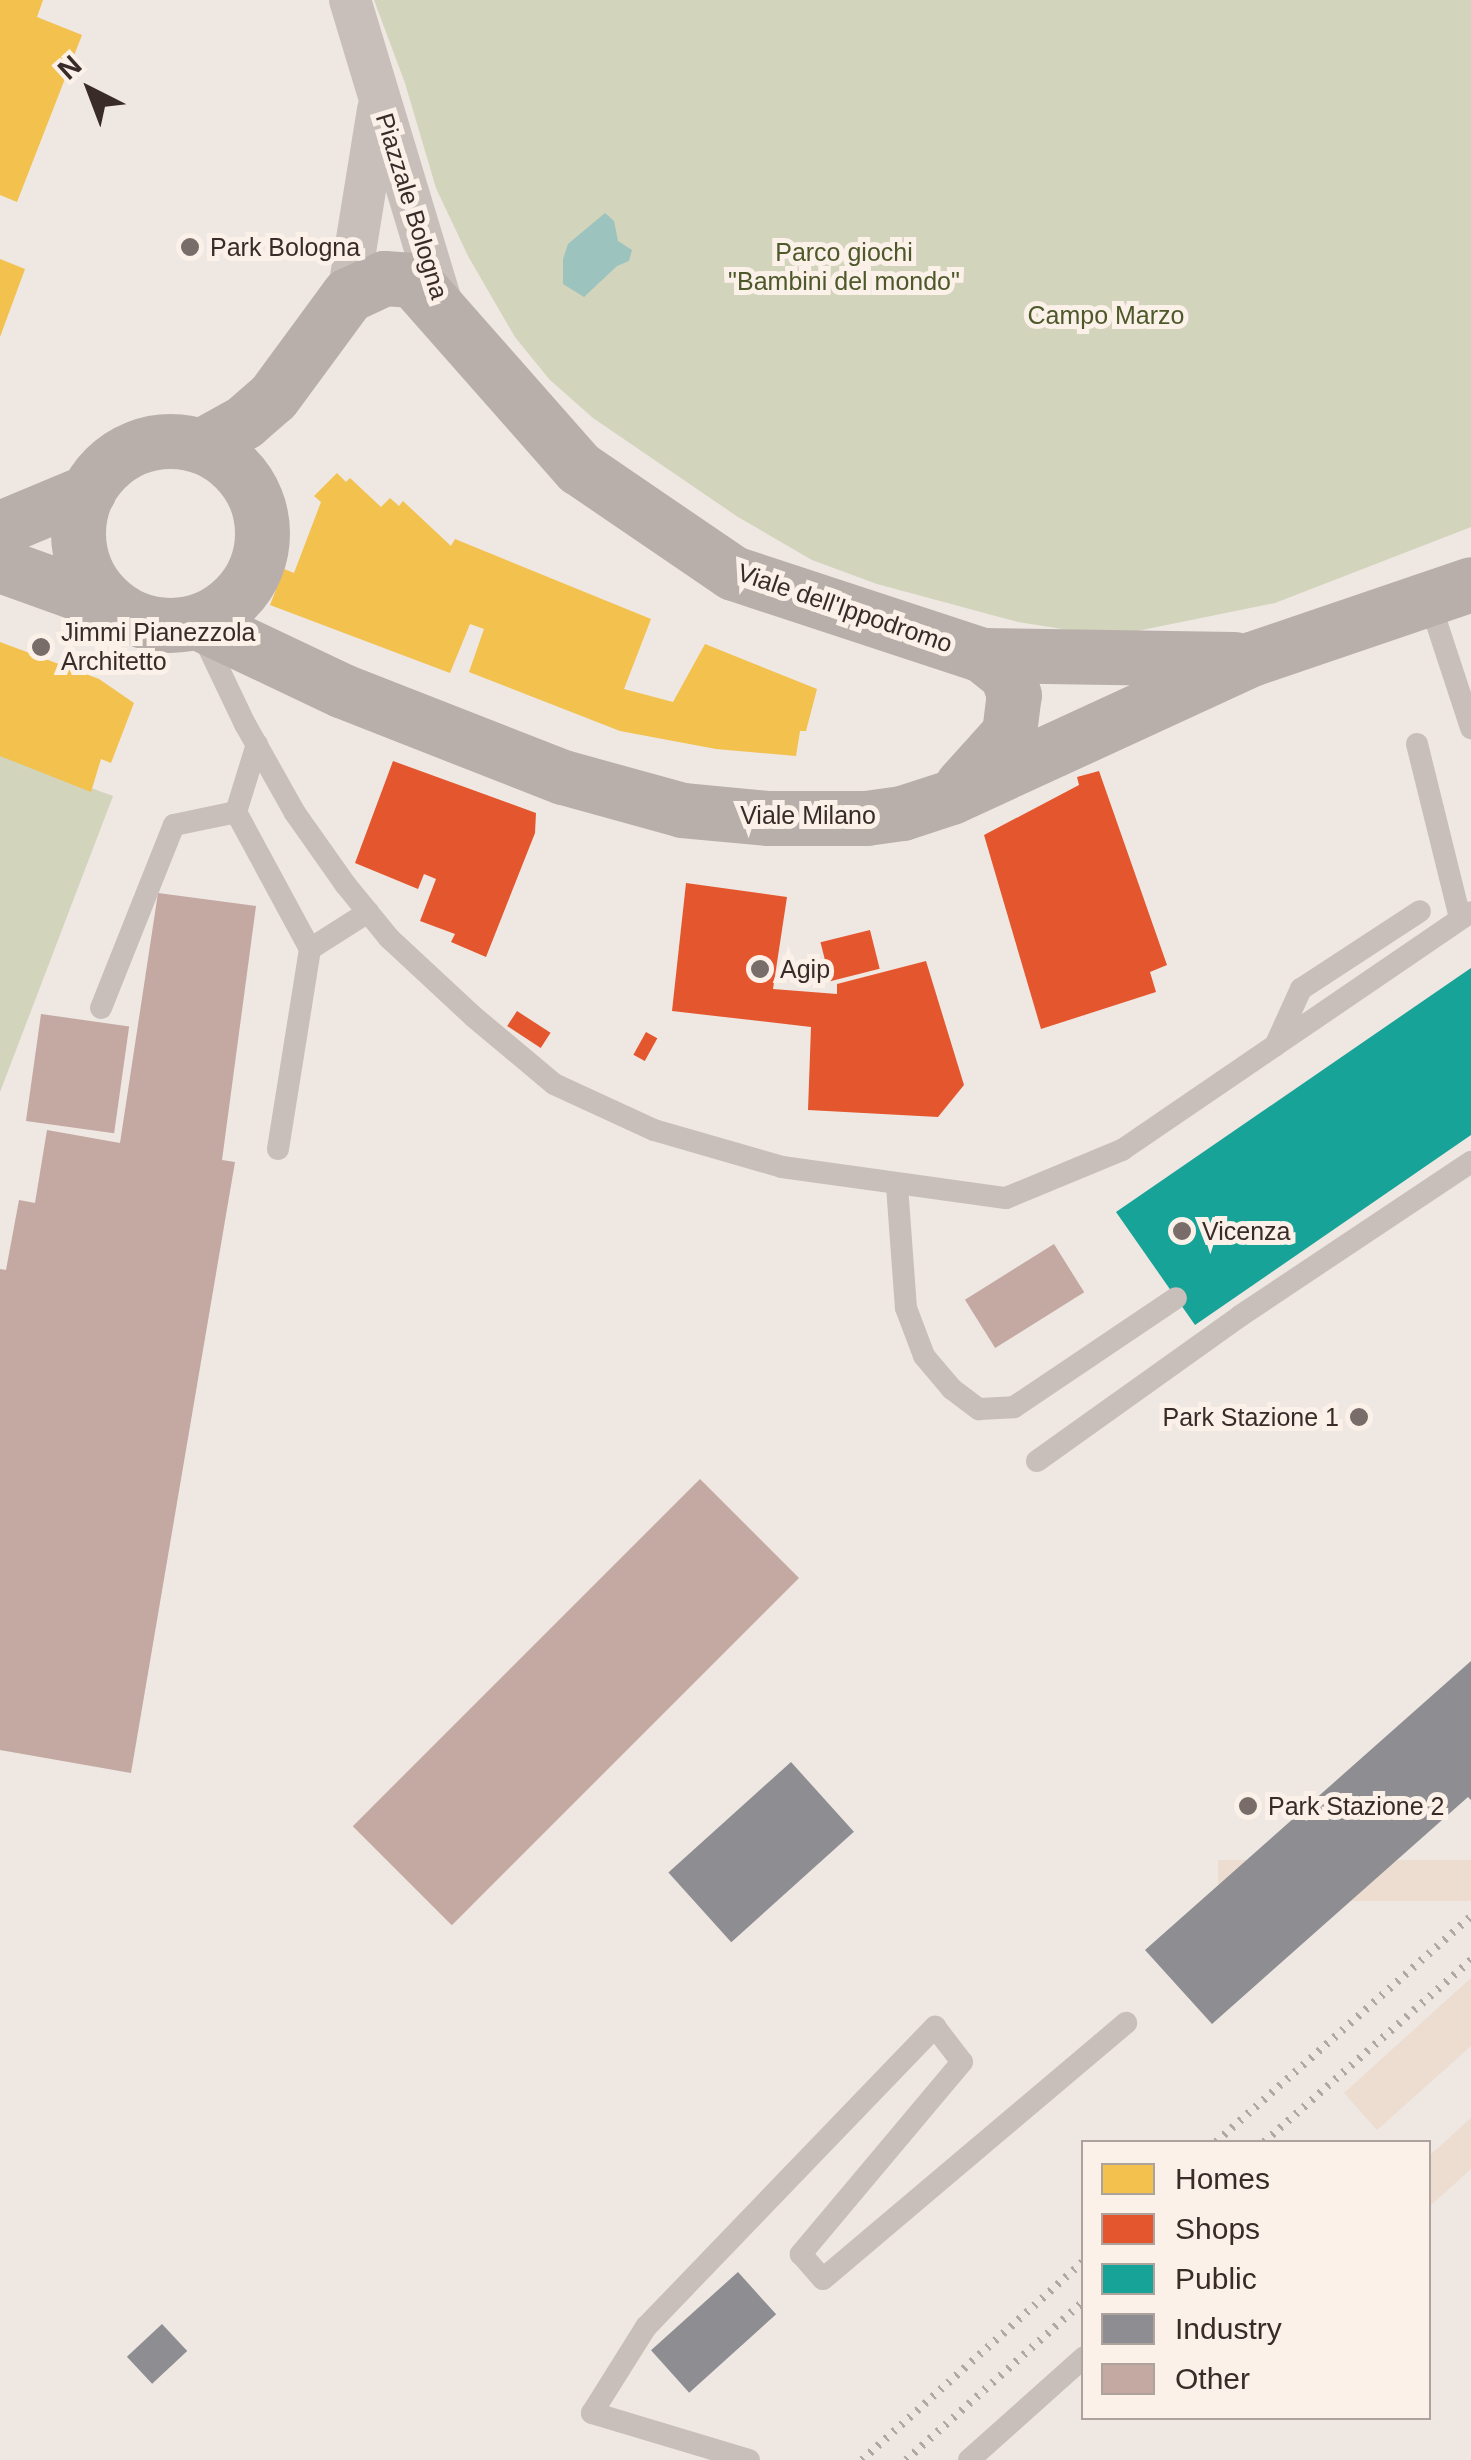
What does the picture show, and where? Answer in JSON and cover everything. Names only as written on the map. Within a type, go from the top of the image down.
[{"type":"main road","name":"Viale dell'Ippodromo","points":[[348,295],[384,278],[413,280],[486,368],[579,468],[733,572],[982,655],[1251,659]]},
{"type":"main road","points":[[204,444],[244,422],[273,397],[348,295]]},
{"type":"main road","points":[[0,565],[152,624],[196,622],[214,614],[242,589],[252,572],[261,535],[260,516],[247,481],[220,453],[204,444],[166,441],[130,452],[114,462],[90,490],[80,520],[80,552],[91,581],[111,605]]},
{"type":"main road","points":[[0,528],[90,490]]},
{"type":"main road","name":"Viale Milano","points":[[196,622],[343,691],[545,770],[682,810],[769,818],[866,818],[902,814],[951,797],[1251,659],[1450,592]]},
{"type":"main road","points":[[951,797],[1009,734],[1007,675],[982,655]]},
{"type":"street","name":"Piazzale Bologna","points":[[350,0],[444,314]]},
{"type":"street","name":"Piazzale Bologna","points":[[348,295],[380,99]]},
{"type":"lane","points":[[1450,592],[1471,728]]},
{"type":"lane","points":[[196,622],[295,812],[368,912],[474,1017],[554,1084],[654,1130],[782,1167],[1006,1198],[1122,1150],[1466,915],[1471,897]]},
{"type":"lane","points":[[257,744],[236,812],[310,948],[278,1149]]},
{"type":"lane","points":[[1417,744],[1466,915]]},
{"type":"lane","points":[[101,1008],[174,824],[236,812]]},
{"type":"lane","points":[[1276,1046],[1300,988],[1420,911]]},
{"type":"lane","points":[[310,948],[368,912]]},
{"type":"lane","points":[[1037,1461],[1240,1316],[1471,1162]]},
{"type":"lane","points":[[898,1186],[906,1308],[924,1356],[952,1389],[980,1409],[1014,1407],[1176,1298]]},
{"type":"lane","points":[[750,2460],[592,2413],[646,2327],[935,2027],[962,2062],[800,2254],[823,2278],[1126,2023]]},
{"type":"lane","points":[[969,2460],[1081,2360]]},
{"type":"green space","name":"Campo Marzo","points":[[374,0],[1471,0],[1471,527],[1275,603],[1132,632],[1075,631],[1018,622],[877,584],[812,560],[738,517],[593,418],[549,379],[515,337],[468,256],[436,188],[405,83]]},
{"type":"green space","points":[[0,755],[113,796],[0,1092]]},
{"type":"shaded area","points":[[1218,1860],[1471,1860],[1471,1901],[1218,1901]]},
{"type":"shaded area","points":[[1471,1978],[1471,2046],[1377,2130],[1344,2093]]},
{"type":"shaded area","points":[[1471,2118],[1471,2169],[1431,2205],[1431,2154]]},
{"type":"water","points":[[605,213],[614,221],[618,241],[632,250],[629,261],[617,266],[584,297],[563,284],[563,259],[568,244]]},
{"type":"building: Homes","points":[[0,0],[43,0],[37,17],[82,35],[17,202],[0,195]]},
{"type":"building: Homes","points":[[0,259],[25,269],[0,337]]},
{"type":"building: Homes","points":[[337,473],[346,482],[350,478],[381,507],[390,498],[399,506],[403,501],[451,546],[455,539],[651,619],[624,689],[673,702],[705,644],[817,689],[806,731],[800,731],[796,756],[716,749],[620,731],[469,672],[484,629],[470,624],[450,673],[270,605],[284,569],[294,573],[321,502],[314,496]]},
{"type":"building: Homes","points":[[0,642],[99,679],[134,703],[111,763],[101,759],[91,792],[0,756]]},
{"type":"building: Shops","points":[[393,761],[536,813],[535,833],[486,957],[451,942],[455,934],[420,921],[436,879],[424,874],[418,889],[355,863]]},
{"type":"building: Shops","points":[[1099,771],[1167,965],[1150,972],[1156,992],[1041,1029],[984,835],[1079,785],[1077,777]]},
{"type":"building: Shops","points":[[686,883],[787,897],[773,989],[837,994],[837,984],[926,961],[964,1085],[938,1117],[808,1110],[811,1027],[672,1011]]},
{"type":"building: Shops","points":[[870,930],[880,969],[830,981],[821,942]]},
{"type":"building: Shops","points":[[517,1011],[551,1033],[541,1048],[507,1026]]},
{"type":"building: Shops","points":[[646,1032],[657,1038],[645,1061],[633,1055]]},
{"type":"building: Public","points":[[1471,968],[1471,1135],[1195,1325],[1116,1212]]},
{"type":"building: Industry","points":[[1471,1661],[1471,1800],[1468,1797],[1212,2024],[1145,1950]]},
{"type":"building: Industry","points":[[791,1762],[854,1832],[731,1942],[668,1872]]},
{"type":"building: Industry","points":[[738,2272],[776,2314],[689,2393],[651,2350]]},
{"type":"building: Industry","points":[[162,2324],[187,2351],[152,2384],[127,2357]]},
{"type":"building: Other","points":[[158,893],[256,906],[222,1160],[235,1162],[131,1773],[0,1750],[0,1269],[6,1270],[19,1200],[35,1203],[47,1130],[120,1143]]},
{"type":"building: Other","points":[[41,1014],[129,1026],[114,1133],[26,1121]]},
{"type":"building: Other","points":[[1054,1244],[1084,1292],[995,1348],[965,1300]]},
{"type":"building: Other","points":[[700,1479],[799,1578],[452,1925],[353,1826]]},
{"type":"railway","points":[[1218,2140],[1471,1916]]},
{"type":"railway","points":[[1266,2140],[1471,1960]]},
{"type":"railway","points":[[862,2460],[1081,2264]]},
{"type":"railway","points":[[906,2460],[1081,2304]]},
{"type":"place","name":"Park Bologna","points":[[190,247]]},
{"type":"place","name":"Jimmi Pianezzola Architetto","points":[[41,647]]},
{"type":"place","name":"Agip","points":[[760,969]]},
{"type":"place","name":"Vicenza","points":[[1182,1231]]},
{"type":"place","name":"Park Stazione 1","points":[[1359,1417]]},
{"type":"place","name":"Park Stazione 2","points":[[1248,1806]]},
{"type":"park label","name":"Parco giochi \"Bambini del mondo\"","points":[[844,268]]}]
